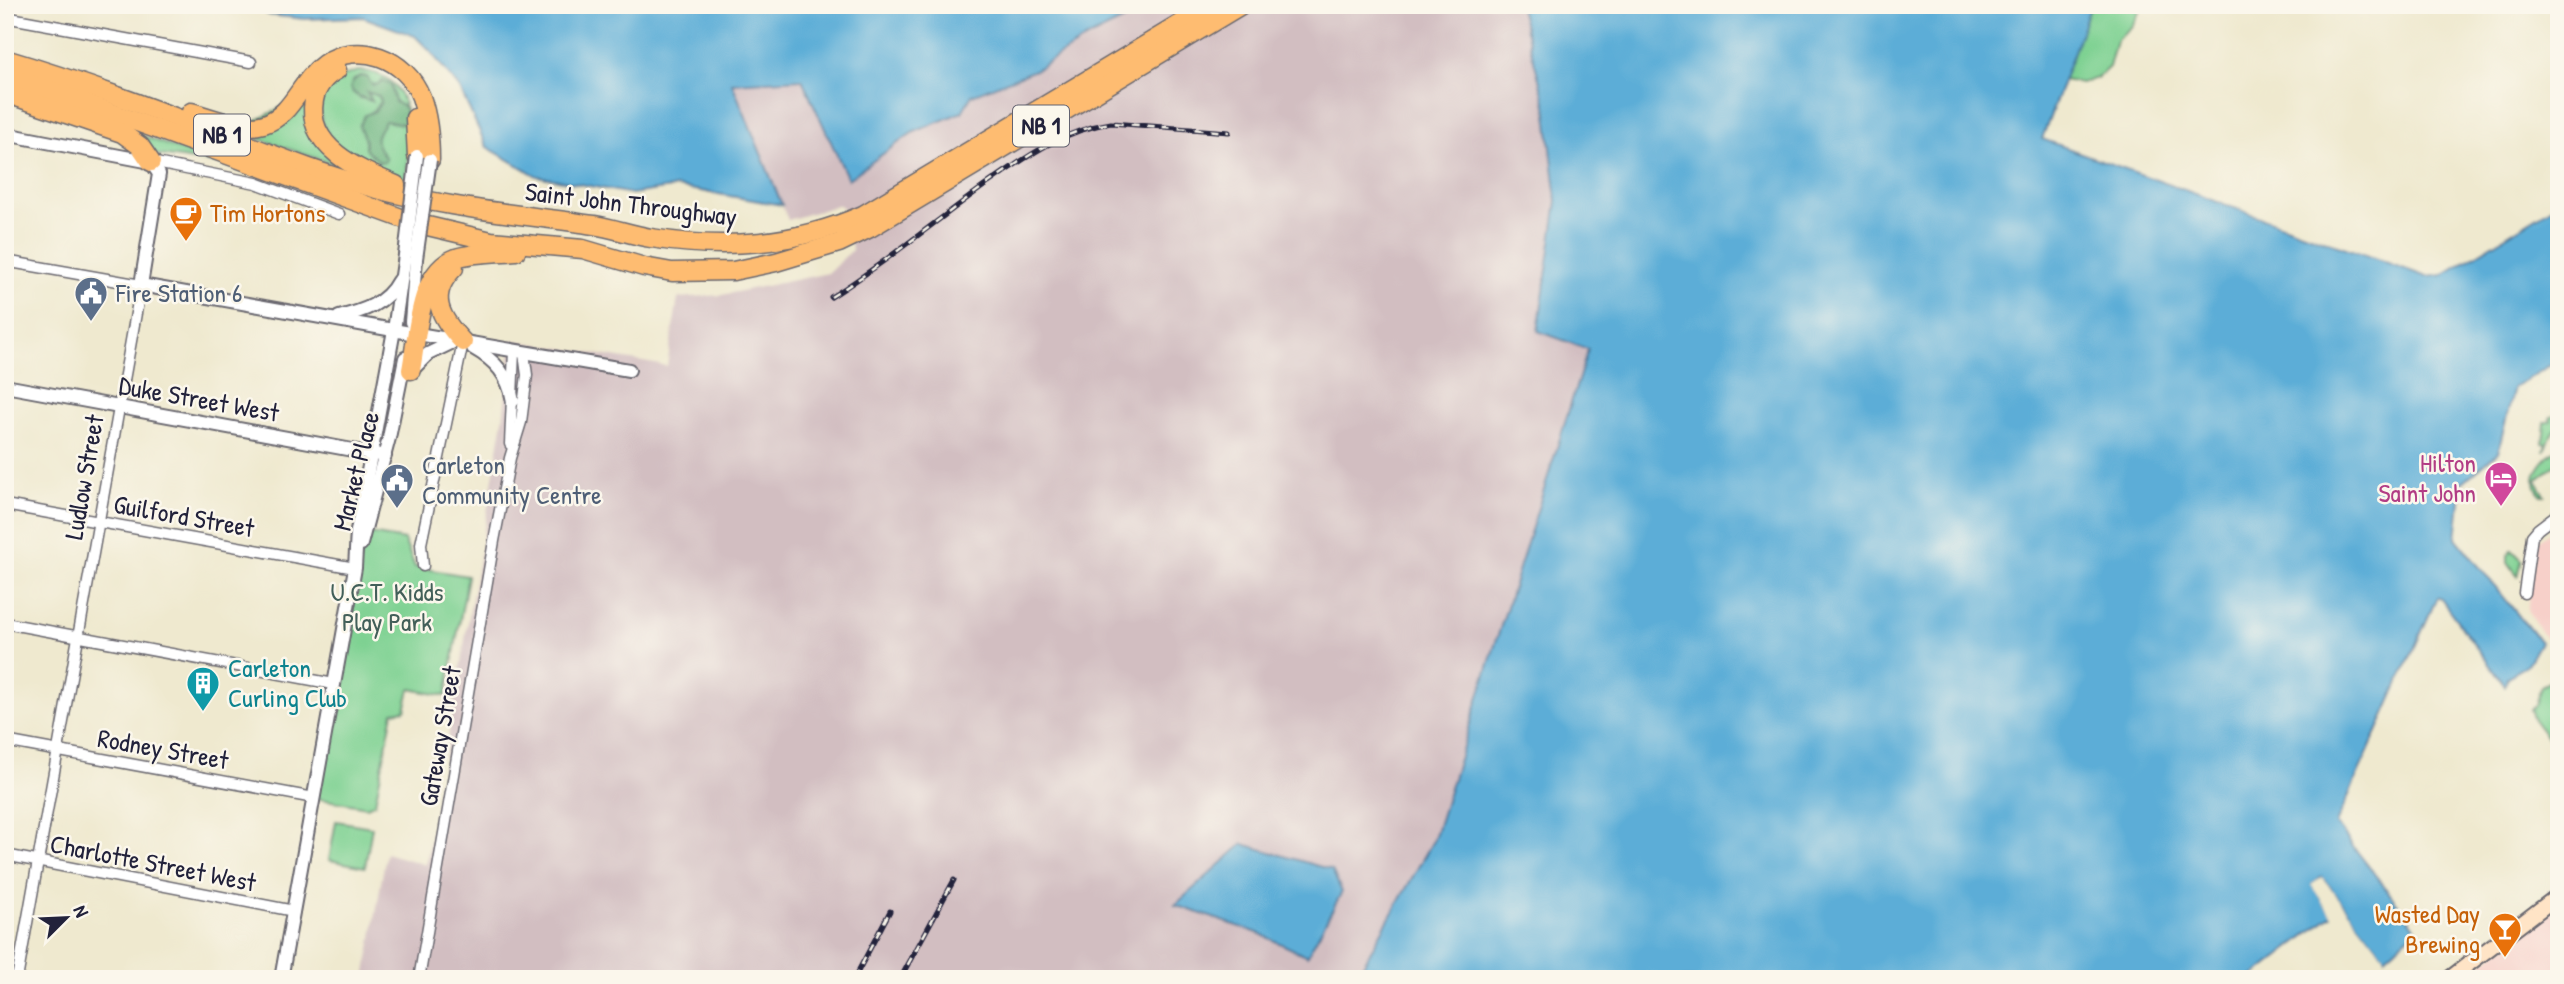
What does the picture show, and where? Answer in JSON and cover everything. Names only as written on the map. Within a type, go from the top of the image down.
[{"type":"highway","name":"Saint John Throughway","points":[[5,58],[90,86],[322,173],[371,188],[492,213],[597,225],[649,238],[699,245],[741,245],[836,236],[1212,5]]},
{"type":"highway","name":"Saint John Throughway","points":[[5,76],[371,208],[461,235],[491,241],[583,249],[644,267],[672,272],[733,271],[776,261],[909,206],[1241,5]]},
{"type":"highway","points":[[90,86],[226,122],[254,126],[275,119],[293,102],[321,66],[334,58],[360,53],[375,55],[400,69],[420,95],[429,128],[424,158]]},
{"type":"highway","points":[[424,158],[413,108],[400,83],[392,76],[369,65],[356,64],[332,73],[323,81],[315,94],[312,107],[313,122],[327,146],[361,170],[441,204]]},
{"type":"highway","points":[[5,93],[122,132],[140,146],[151,162]]},
{"type":"highway","name":"Saint John Throughway","points":[[371,208],[465,227],[585,240],[681,262],[709,265],[776,261]]},
{"type":"highway","points":[[411,370],[414,334],[425,294],[434,273],[450,261],[476,255],[545,251],[571,253],[644,267]]},
{"type":"highway","points":[[459,342],[443,317],[438,295],[445,277],[462,262],[476,255]]},
{"type":"main road","points":[[2449,979],[2559,895]]},
{"type":"street","points":[[5,17],[250,62]]},
{"type":"street","points":[[5,134],[256,183],[339,214]]},
{"type":"street","name":"Market Place","points":[[356,563],[414,334],[411,257],[424,158]]},
{"type":"street","points":[[141,285],[159,174],[151,162]]},
{"type":"street","name":"Market Place","points":[[356,563],[370,453],[402,274],[411,257]]},
{"type":"street","points":[[5,261],[629,370]]},
{"type":"street","points":[[334,318],[361,312],[378,304],[390,293],[402,274]]},
{"type":"street","name":"Ludlow Street","points":[[19,978],[77,636],[141,285]]},
{"type":"street","points":[[389,438],[411,370],[428,354],[459,342]]},
{"type":"street","points":[[459,342],[496,363],[510,386],[513,401]]},
{"type":"street","points":[[423,566],[421,544],[459,342]]},
{"type":"street","name":"Gateway Street","points":[[419,979],[510,458],[519,352]]},
{"type":"street","name":"Gateway Street","points":[[510,458],[521,422],[527,375],[519,352]]},
{"type":"street","name":"Duke Street West","points":[[5,386],[385,457]]},
{"type":"street","name":"Guilford Street","points":[[5,505],[356,563]]},
{"type":"street","points":[[2524,593],[2532,536],[2538,528],[2559,513]]},
{"type":"street","points":[[281,979],[356,563]]},
{"type":"street","points":[[5,623],[334,684]]},
{"type":"street","name":"Rodney Street","points":[[5,741],[314,798]]},
{"type":"street","name":"Charlotte Street West","points":[[5,855],[293,911]]},
{"type":"street","points":[[5,975],[19,978]]},
{"type":"shaded area","points":[[1154,5],[1516,5],[1520,8],[1546,105],[1557,201],[1538,331],[1588,348],[1434,839],[1355,979],[365,979],[386,853],[426,865],[503,420],[512,340],[667,366],[678,298],[722,295],[828,273],[852,250],[847,212],[839,205],[788,220],[731,83],[802,79],[848,178],[912,133],[962,112],[972,95],[1035,70],[1087,38]]},
{"type":"shaded area","points":[[2559,525],[2559,660],[2527,611],[2537,541]]},
{"type":"shaded area","points":[[2559,906],[2559,979],[2461,979]]},
{"type":"green space","points":[[2091,5],[2143,5],[2132,26],[2116,41],[2109,67],[2097,78],[2081,83],[2062,80]]},
{"type":"green space","points":[[359,71],[378,74],[392,83],[401,95],[407,117],[393,99],[392,88],[372,85],[364,76],[356,79],[352,86],[352,92],[360,98],[372,101],[367,92],[379,96],[381,102],[361,123],[369,148],[379,162],[385,161],[386,158],[376,143],[385,121],[402,124],[407,119],[409,146],[406,180],[355,161],[331,139],[324,127],[321,104],[332,83]]},
{"type":"green space","points":[[360,76],[367,77],[372,85],[382,81],[391,85],[395,102],[406,108],[405,114],[408,118],[405,124],[385,121],[379,131],[376,139],[385,161],[380,162],[365,149],[365,140],[359,126],[365,115],[375,111],[381,102],[379,96],[367,92],[372,101],[352,91],[350,88],[353,81]]},
{"type":"green space","points":[[307,94],[339,166],[236,131]]},
{"type":"green space","points":[[138,134],[216,163],[152,154]]},
{"type":"green space","points":[[2558,412],[2559,424],[2545,451],[2545,423],[2551,421],[2550,418]]},
{"type":"green space","points":[[2559,448],[2559,462],[2536,480],[2545,495],[2542,495],[2535,482],[2538,469],[2547,457]]},
{"type":"green space","name":"U.C.T. Kidds Play Park","points":[[365,533],[404,540],[415,567],[468,576],[446,696],[410,689],[405,710],[393,712],[375,803],[367,807],[314,798]]},
{"type":"green space","points":[[2512,550],[2522,560],[2518,576],[2508,562],[2508,555]]},
{"type":"green space","points":[[2559,677],[2559,753],[2535,722],[2530,709],[2535,705],[2541,686]]},
{"type":"green space","points":[[336,821],[372,827],[365,867],[329,860]]},
{"type":"water","points":[[251,5],[1154,5],[1087,38],[1035,70],[972,95],[962,112],[912,133],[848,179],[802,79],[732,83],[782,205],[677,187],[632,194],[537,176],[487,147],[460,89],[415,36],[363,17],[304,19],[269,15]]},
{"type":"water","points":[[1516,5],[2091,5],[2042,139],[2427,277],[2443,275],[2559,203],[2559,360],[2514,387],[2498,452],[2462,483],[2456,538],[2540,642],[2528,663],[2507,677],[2505,686],[2437,597],[2336,824],[2417,929],[2385,957],[2322,877],[2312,885],[2332,915],[2250,979],[1355,979],[1434,839],[1588,349],[1538,331],[1557,201],[1546,105],[1520,8]]},
{"type":"water","points":[[1243,844],[1332,870],[1342,892],[1307,956],[1258,933],[1175,905]]},
{"type":"pier","points":[[2322,877],[2385,957],[2382,959],[2322,882],[2316,886],[2335,914],[2334,919],[2311,885]]},
{"type":"railway","points":[[831,297],[1002,174],[1061,138],[1111,123],[1229,132]]},
{"type":"railway","points":[[900,979],[954,880]]},
{"type":"railway","points":[[854,979],[890,911]]},
{"type":"place","name":"Tim Hortons","points":[[186,243]]},
{"type":"place","name":"Fire Station 6","points":[[91,323]]},
{"type":"place","name":"Hilton Saint John","points":[[2501,508]]},
{"type":"place","name":"Carleton Community Centre","points":[[397,510]]},
{"type":"place","name":"Carleton Curling Club","points":[[203,713]]},
{"type":"place","name":"Wasted Day Brewing","points":[[2505,959]]}]
